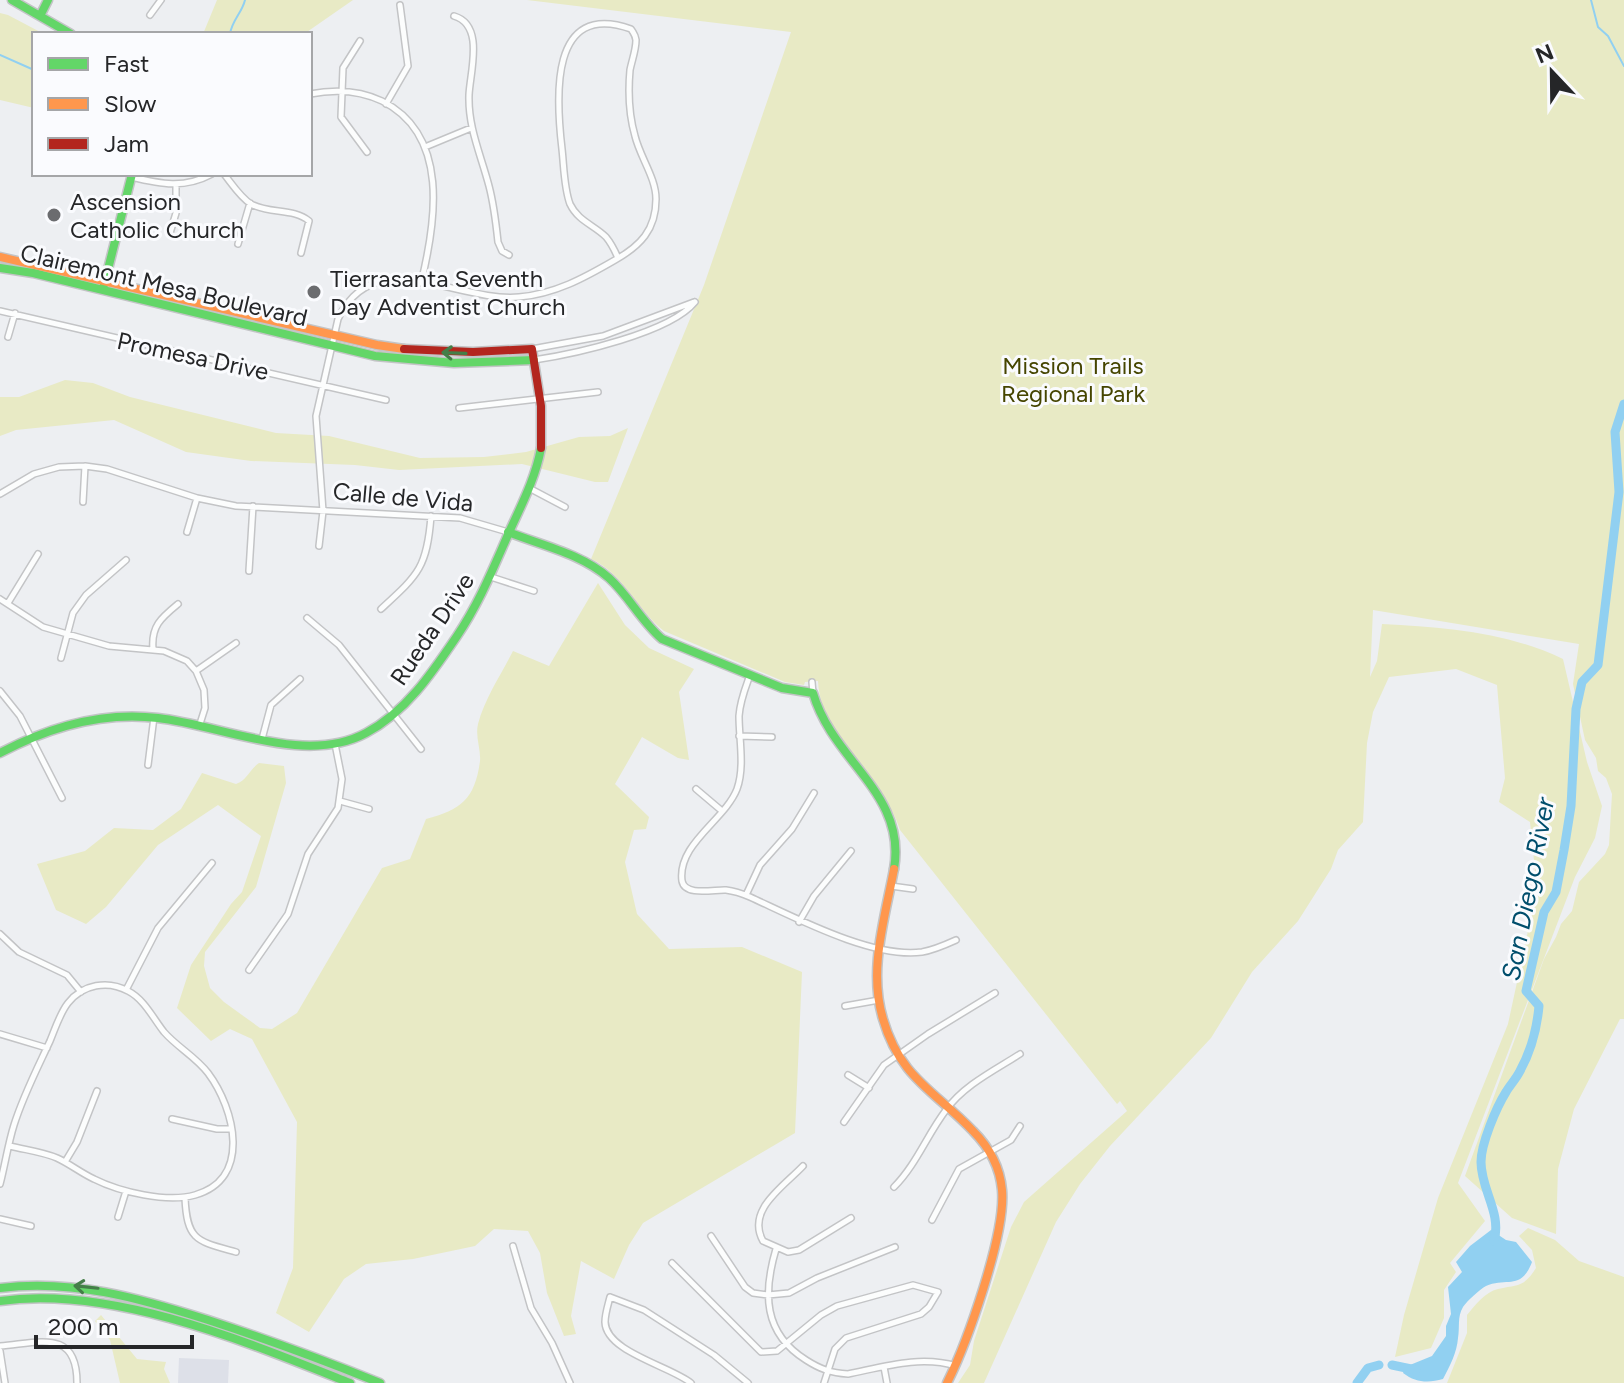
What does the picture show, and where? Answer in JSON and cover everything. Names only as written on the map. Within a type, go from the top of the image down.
[{"type":"street","points":[[12,0],[68,32]]},
{"type":"street","points":[[40,16],[48,0]]},
{"type":"street","points":[[150,15],[161,0]]},
{"type":"street","points":[[386,104],[408,66],[400,5]]},
{"type":"street","points":[[454,16],[465,21],[471,33],[471,128],[489,184],[498,242],[502,251],[509,255]]},
{"type":"street","points":[[319,546],[323,511],[316,416],[335,334],[344,307],[357,292],[375,281],[389,279],[489,297],[520,297],[550,292],[571,285],[634,250],[650,230],[656,195],[634,135],[629,106],[636,39],[634,32],[625,27],[599,22],[575,34],[565,51],[559,87],[559,120],[570,203],[581,220],[605,236],[618,258]]},
{"type":"street","points":[[360,41],[343,68],[341,117],[367,152]]},
{"type":"street","points":[[312,94],[342,91],[366,94],[386,104],[411,123],[425,147],[434,179],[432,235],[421,283]]},
{"type":"street","points":[[425,147],[471,128]]},
{"type":"street","points":[[103,291],[131,176],[176,185],[189,184],[207,176]]},
{"type":"street","points":[[226,176],[250,203],[262,209],[303,216],[309,221],[301,253]]},
{"type":"street","points":[[170,233],[176,213],[176,185]]},
{"type":"street","points":[[238,244],[250,203]]},
{"type":"street","name":"Clairemont Mesa Boulevard","points":[[0,257],[377,345],[416,351],[473,353],[532,349],[603,336],[695,302],[686,311],[630,337],[594,348],[534,360],[473,364],[415,362],[375,356],[0,268]]},
{"type":"street","name":"Promesa Drive","points":[[0,311],[386,400]]},
{"type":"street","points":[[8,337],[15,313]]},
{"type":"street","name":"Rueda Drive","points":[[0,753],[30,736],[90,718],[122,715],[154,717],[302,747],[335,744],[369,732],[396,715],[420,690],[476,609],[538,463],[542,418],[532,349]]},
{"type":"street","points":[[459,408],[598,392]]},
{"type":"street","points":[[83,502],[85,466]]},
{"type":"street","name":"Calle de Vida","points":[[0,494],[34,474],[59,467],[85,466],[107,469],[197,498],[253,506],[471,520],[597,569],[619,588],[646,627],[662,639],[782,688],[813,693]]},
{"type":"street","points":[[528,488],[565,507]]},
{"type":"street","points":[[187,532],[197,498]]},
{"type":"street","points":[[249,571],[253,506]]},
{"type":"street","points":[[381,609],[422,567],[429,542],[431,516]]},
{"type":"street","points":[[8,603],[38,554]]},
{"type":"street","points":[[61,658],[73,613],[86,595],[126,560]]},
{"type":"street","points":[[491,577],[534,591]]},
{"type":"street","points":[[0,599],[31,622],[66,634],[109,646],[153,649],[176,655],[196,671],[204,690],[205,708],[199,727]]},
{"type":"street","points":[[153,649],[155,624],[178,604]]},
{"type":"street","points":[[307,618],[339,645],[421,749]]},
{"type":"street","points":[[196,671],[236,643]]},
{"type":"street","points":[[750,675],[742,694],[737,787],[689,852],[682,880],[685,886],[691,890],[726,890],[746,895],[799,922],[905,953],[921,952],[956,940]]},
{"type":"street","points":[[262,740],[271,705],[300,679]]},
{"type":"street","points":[[812,682],[816,711],[825,728],[881,800],[894,829],[897,855],[878,961],[881,1016],[897,1055],[913,1077],[973,1130],[989,1151],[999,1176],[1002,1208],[956,1366],[947,1383]]},
{"type":"street","points":[[0,691],[20,716],[62,798]]},
{"type":"street","points":[[148,765],[154,717]]},
{"type":"street","points":[[739,736],[772,737]]},
{"type":"street","points":[[249,970],[288,914],[308,854],[334,817],[340,801],[342,779],[335,744]]},
{"type":"street","points":[[696,789],[722,811]]},
{"type":"street","points":[[746,895],[760,865],[792,829],[814,793]]},
{"type":"street","points":[[340,801],[369,809]]},
{"type":"street","points":[[799,922],[814,896],[851,851]]},
{"type":"street","points":[[126,990],[158,928],[212,863]]},
{"type":"street","points":[[891,886],[913,889]]},
{"type":"street","points":[[0,934],[19,952],[67,975],[81,992]]},
{"type":"street","points":[[0,1184],[13,1127],[67,1003],[97,985],[111,985],[140,999],[180,1049],[206,1070],[221,1092],[235,1148],[225,1174],[208,1190],[185,1198],[126,1191],[92,1179],[65,1162],[10,1146]]},
{"type":"street","points":[[844,1122],[884,1065],[995,993]]},
{"type":"street","points":[[845,1006],[879,1000]]},
{"type":"street","points":[[0,1034],[47,1048]]},
{"type":"street","points":[[894,1187],[904,1177],[947,1108],[967,1088],[1020,1054]]},
{"type":"street","points":[[848,1075],[869,1088]]},
{"type":"street","points":[[65,1162],[77,1142],[97,1091]]},
{"type":"street","points":[[172,1119],[231,1129]]},
{"type":"street","points":[[932,1220],[959,1169],[1011,1140],[1020,1126]]},
{"type":"street","points":[[803,1166],[761,1209],[757,1221],[763,1241],[776,1249],[788,1252],[799,1250],[851,1218]]},
{"type":"street","points":[[118,1217],[126,1191]]},
{"type":"street","points":[[185,1198],[186,1221],[194,1237],[201,1243],[236,1252]]},
{"type":"street","points":[[0,1219],[31,1226]]},
{"type":"street","points":[[711,1236],[745,1287],[753,1293],[768,1295],[789,1293],[817,1278],[895,1247]]},
{"type":"street","points":[[513,1246],[531,1308],[552,1343],[570,1383]]},
{"type":"street","points":[[776,1249],[769,1274],[768,1295],[775,1327],[795,1353],[828,1371],[848,1374],[921,1360],[956,1366]]},
{"type":"street","points":[[672,1263],[761,1352],[772,1353],[787,1344],[821,1315],[837,1306],[913,1285],[938,1292],[921,1314],[846,1338],[835,1349],[824,1383]]},
{"type":"street","points":[[0,1288],[88,1286],[117,1291],[239,1330],[380,1383]]},
{"type":"street","points":[[0,1301],[48,1296],[115,1303],[350,1383]]},
{"type":"street","points":[[691,1383],[621,1346],[609,1335],[605,1320],[610,1297],[644,1310],[714,1355],[748,1383]]},
{"type":"street","points":[[5,1383],[0,1349],[52,1341],[61,1345],[76,1361],[77,1383]]},
{"type":"street","points":[[280,1357],[292,1356],[317,1364],[323,1360]]},
{"type":"street","points":[[884,1367],[887,1383]]},
{"type":"shaded area","points":[[179,1358],[229,1360],[228,1383],[178,1383]]},
{"type":"green space","points":[[217,0],[353,0],[307,32],[204,32]]},
{"type":"green space","name":"Mission Trails Regional Park","points":[[527,0],[1624,0],[1624,1019],[1620,1019],[1574,1109],[1558,1169],[1556,1234],[1512,1218],[1465,1176],[1544,959],[1561,924],[1572,911],[1579,882],[1605,854],[1609,845],[1612,794],[1585,740],[1573,684],[1579,644],[1373,610],[1370,677],[1377,661],[1382,624],[1452,629],[1497,637],[1563,659],[1587,762],[1602,806],[1595,838],[1575,877],[1458,1183],[1485,1221],[1450,1263],[1456,1272],[1444,1290],[1444,1318],[1431,1348],[1395,1357],[1438,1198],[1508,1024],[1537,889],[1530,822],[1499,802],[1505,778],[1497,685],[1456,669],[1389,677],[1373,712],[1367,743],[1363,822],[1338,850],[1331,869],[1298,921],[1252,972],[1211,1038],[1110,1146],[1080,1184],[1056,1222],[984,1383],[958,1383],[970,1365],[974,1341],[1011,1227],[1024,1202],[1127,1111],[1120,1101],[1117,1104],[900,830],[892,810],[830,722],[818,681],[805,682],[804,685],[785,682],[664,631],[612,573],[591,559],[704,285],[791,32]]},
{"type":"green space","points":[[0,13],[40,32],[32,32],[32,108],[0,100]]},
{"type":"green space","points":[[65,380],[93,383],[130,397],[276,433],[329,436],[420,458],[484,457],[526,452],[579,437],[610,436],[628,428],[608,482],[595,482],[522,464],[399,470],[251,461],[186,452],[114,420],[16,430],[0,436],[0,397],[19,397]]},
{"type":"green space","points":[[598,583],[625,625],[649,648],[694,669],[679,692],[689,760],[678,758],[642,737],[615,784],[649,817],[646,829],[634,830],[625,862],[637,914],[669,949],[742,947],[802,972],[795,1133],[643,1223],[614,1279],[581,1261],[571,1316],[576,1334],[564,1336],[547,1293],[540,1253],[528,1231],[494,1229],[475,1246],[413,1259],[366,1264],[344,1279],[309,1332],[276,1313],[293,1268],[297,1122],[252,1039],[230,1029],[211,1041],[177,1008],[191,965],[242,892],[261,836],[218,805],[158,845],[106,907],[86,924],[56,910],[37,864],[85,851],[114,828],[153,830],[181,809],[202,773],[236,784],[259,763],[284,766],[286,783],[256,887],[205,952],[204,966],[210,988],[224,1002],[260,1028],[272,1029],[297,1013],[382,868],[410,859],[426,819],[457,807],[470,794],[480,761],[477,734],[481,714],[513,651],[549,666]]},
{"type":"green space","points":[[1528,1228],[1555,1240],[1579,1261],[1624,1277],[1624,1383],[1447,1383],[1467,1333],[1467,1315],[1489,1293],[1520,1284],[1536,1268],[1532,1250],[1519,1236]]},
{"type":"green space","points":[[101,1315],[137,1359],[166,1362],[164,1369],[170,1383],[120,1383],[110,1340],[95,1321]]},
{"type":"water","points":[[1491,1230],[1506,1240],[1516,1242],[1532,1262],[1528,1271],[1513,1282],[1486,1286],[1465,1304],[1460,1315],[1456,1348],[1443,1379],[1413,1379],[1403,1373],[1405,1367],[1432,1356],[1446,1336],[1451,1314],[1448,1287],[1462,1272],[1456,1262]]},
{"type":"waterway","points":[[231,32],[245,0]]},
{"type":"waterway","points":[[1591,0],[1598,27],[1608,36],[1624,66]]},
{"type":"waterway","points":[[0,55],[32,69]]},
{"type":"waterway","name":"San Diego River","points":[[1494,1241],[1495,1221],[1482,1172],[1482,1154],[1498,1107],[1527,1056],[1537,1023],[1539,1006],[1526,991],[1544,912],[1556,892],[1564,850],[1571,806],[1576,709],[1582,682],[1598,665],[1619,492],[1615,432],[1624,404]]},
{"type":"waterway","name":"San Diego River","points":[[1357,1383],[1368,1368],[1379,1365]]},
{"type":"waterway","name":"San Diego River","points":[[1392,1365],[1416,1370]]},
{"type":"traffic: fast","points":[[12,0],[68,32]]},
{"type":"traffic: fast","points":[[40,16],[48,0]]},
{"type":"traffic: fast","points":[[104,285],[131,176]]},
{"type":"traffic: fast","points":[[0,268],[33,273],[375,356],[454,363],[534,360]]},
{"type":"traffic: fast","points":[[0,753],[56,729],[116,717],[137,716],[183,722],[290,745],[317,746],[342,742],[366,733],[406,703],[438,664],[465,623],[524,499],[541,448]]},
{"type":"traffic: fast","points":[[508,532],[574,556],[598,570],[616,585],[662,639],[782,688],[813,693],[836,739],[866,778],[890,819],[895,842],[894,869]]},
{"type":"traffic: fast","points":[[0,1288],[54,1286],[131,1298],[230,1327],[380,1383]]},
{"type":"traffic: fast","points":[[0,1301],[43,1298],[133,1309],[224,1335],[350,1383]]},
{"type":"traffic: slow","points":[[0,257],[404,349]]},
{"type":"traffic: slow","points":[[894,869],[878,963],[877,982],[883,1019],[890,1039],[909,1070],[984,1144],[993,1158],[1002,1190],[1002,1209],[992,1260],[965,1342],[947,1383]]},
{"type":"traffic: jam","points":[[404,349],[473,352],[532,349],[541,406],[541,448]]},
{"type":"place","name":"Ascension Catholic Church","points":[[54,215]]},
{"type":"place","name":"Tierrasanta Seventh Day Adventist Church","points":[[314,292]]}]
